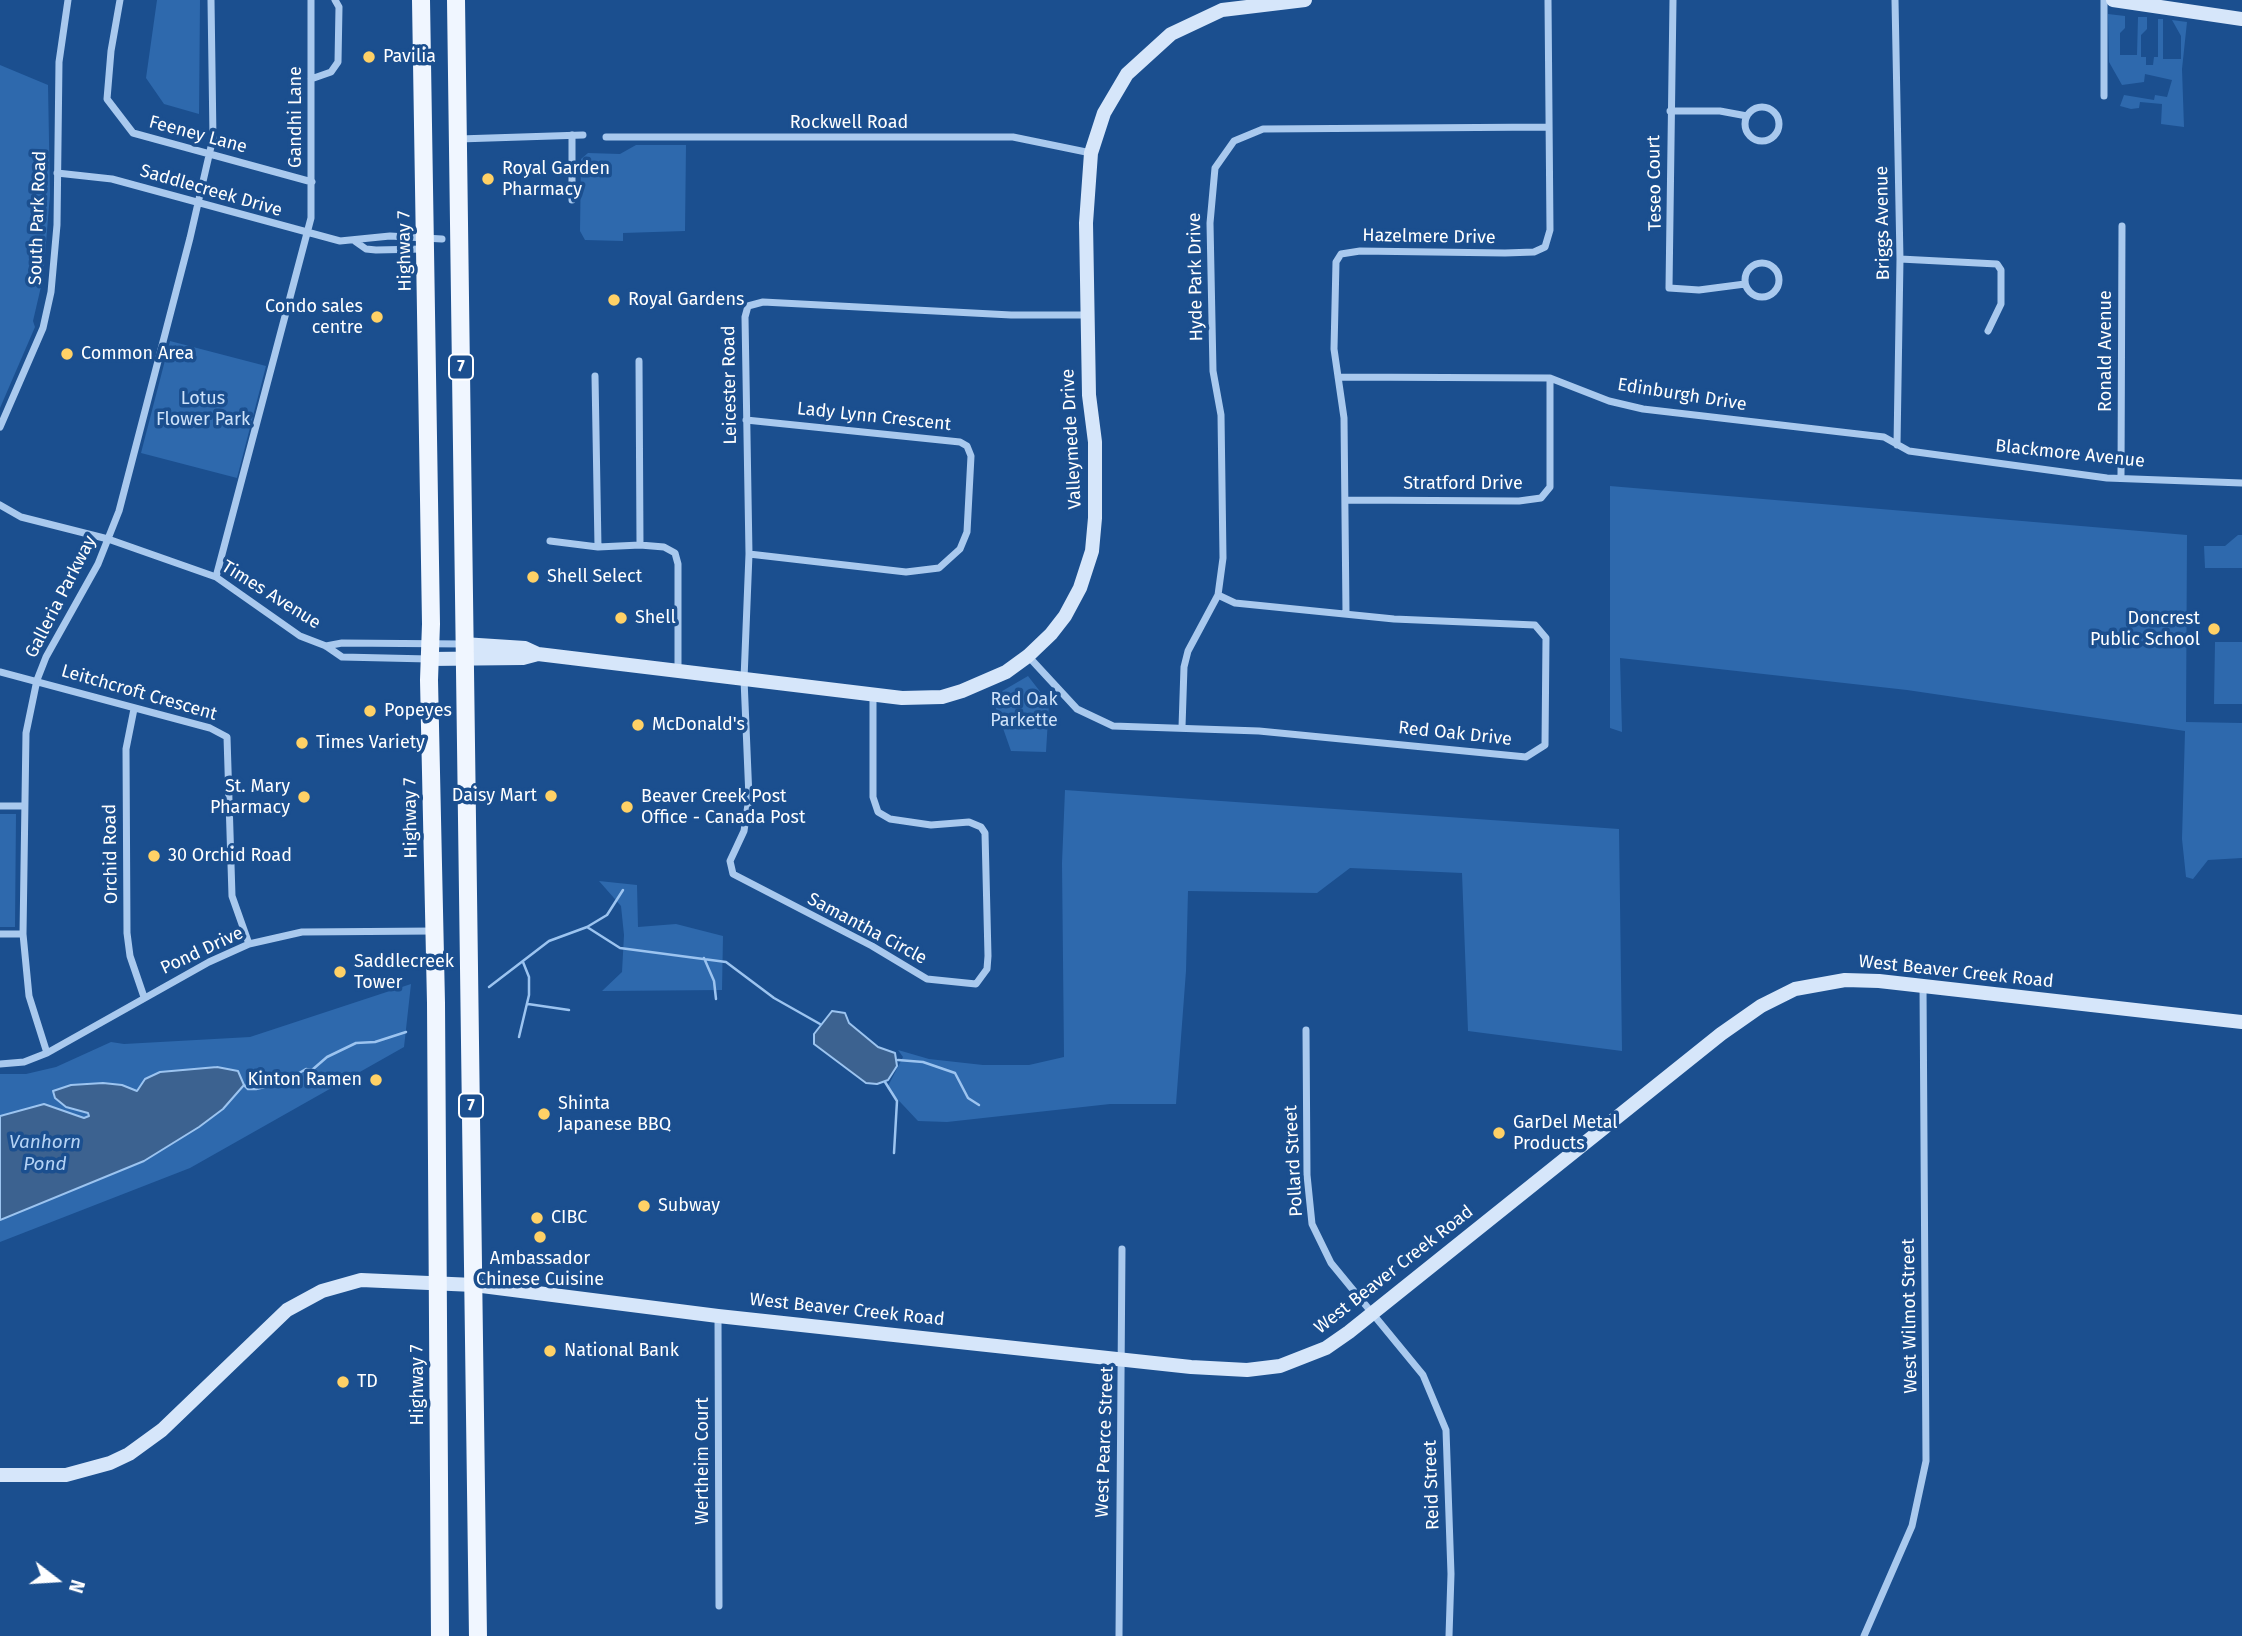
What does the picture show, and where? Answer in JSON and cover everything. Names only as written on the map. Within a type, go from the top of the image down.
[{"type":"main road","name":"Highway 7","points":[[421,0],[431,242],[430,651],[446,1283],[440,1636]]},
{"type":"main road","name":"7","points":[[456,0],[478,1636]]},
{"type":"street","name":"South Park Road","points":[[0,427],[43,328],[51,292],[57,173],[58,74],[68,0]]},
{"type":"street","name":"Feeney Lane","points":[[120,0],[111,51],[107,99],[133,133],[312,182]]},
{"type":"street","name":"Galleria Parkway","points":[[47,1053],[29,996],[23,934],[26,733],[37,680],[108,539],[119,510],[198,205],[210,155],[211,0]]},
{"type":"street","name":"Gandhi Lane","points":[[216,577],[312,212],[311,0]]},
{"type":"street","points":[[312,79],[331,72],[338,62],[338,8],[335,0]]},
{"type":"street","name":"Valleymede Drive","points":[[430,651],[464,651],[523,659],[538,654],[873,696],[942,697],[1006,672],[1028,656],[1051,635],[1065,616],[1080,588],[1092,551],[1096,518],[1095,442],[1089,395],[1086,223],[1091,153],[1104,113],[1127,74],[1171,34],[1221,5],[1305,0]]},
{"type":"street","name":"Hazelmere Drive","points":[[1346,613],[1344,418],[1334,349],[1334,273],[1341,254],[1360,251],[1541,251],[1548,241],[1550,230],[1548,0]]},
{"type":"street","name":"Teseo Court","points":[[1673,0],[1670,111],[1672,250],[1669,288],[1699,290],[1745,284]]},
{"type":"street","name":"Briggs Avenue","points":[[1895,0],[1900,259],[1897,445]]},
{"type":"street","points":[[2104,0],[2104,96]]},
{"type":"street","points":[[2113,0],[2242,19]]},
{"type":"street","points":[[1670,111],[1720,111],[1747,116],[1760,108],[1771,110],[1779,124],[1775,135],[1760,141],[1751,137],[1745,127],[1747,116]]},
{"type":"street","name":"Hyde Park Drive","points":[[1182,727],[1184,667],[1188,651],[1218,596],[1223,558],[1221,415],[1213,371],[1210,223],[1214,167],[1234,141],[1263,129],[1548,127]]},
{"type":"street","points":[[572,135],[572,200]]},
{"type":"street","points":[[459,139],[583,135]]},
{"type":"street","name":"Rockwell Road","points":[[606,137],[1013,137],[1091,153]]},
{"type":"street","name":"Saddlecreek Drive","points":[[57,173],[112,179],[307,234],[356,242],[366,249],[431,242]]},
{"type":"street","name":"Ronald Avenue","points":[[2121,476],[2122,226]]},
{"type":"street","name":"Saddlecreek Drive","points":[[356,242],[365,237],[431,242]]},
{"type":"street","points":[[1900,259],[1997,264],[2001,270],[2001,304],[1988,331]]},
{"type":"street","name":"Teseo Court","points":[[1759,264],[1770,266],[1777,274],[1778,285],[1767,296],[1756,296],[1745,284],[1749,269],[1759,264]]},
{"type":"street","name":"Leicester Road","points":[[744,679],[749,554],[745,317],[748,306],[754,303],[777,302],[1011,315],[1087,314]]},
{"type":"street","points":[[639,360],[640,545]]},
{"type":"street","points":[[595,376],[598,547]]},
{"type":"street","name":"Edinburgh Drive","points":[[1338,377],[1550,378],[1609,401],[1643,409],[1884,437],[1897,445]]},
{"type":"street","name":"Stratford Drive","points":[[1346,500],[1519,501],[1541,498],[1550,487],[1550,378]]},
{"type":"street","name":"Lady Lynn Crescent","points":[[746,420],[960,442],[967,446],[971,456],[967,532],[960,549],[939,568],[906,572],[749,554]]},
{"type":"street","name":"Blackmore Avenue","points":[[1897,445],[1922,453],[2107,478],[2121,476],[2242,483]]},
{"type":"street","name":"Times Avenue","points":[[0,505],[21,517],[108,539],[216,577],[300,636],[326,646],[342,657],[430,651]]},
{"type":"street","points":[[550,541],[598,547],[664,547],[675,553],[678,564],[678,671]]},
{"type":"street","name":"Red Oak Drive","points":[[1028,656],[1077,709],[1093,719],[1136,729],[1182,727],[1272,732],[1526,757],[1545,745],[1546,638],[1535,625],[1434,622],[1235,603],[1218,596]]},
{"type":"street","name":"Times Avenue","points":[[326,646],[342,643],[430,651]]},
{"type":"street","name":"Leitchcroft Crescent","points":[[0,672],[211,728],[227,737],[232,896],[249,944]]},
{"type":"street","name":"Samantha Circle","points":[[744,679],[748,814],[730,861],[733,874],[872,946],[927,979],[976,984],[987,970],[988,956],[985,833],[981,827],[969,822],[930,825],[890,818],[878,812],[873,796],[873,696]]},
{"type":"street","name":"Orchid Road","points":[[134,709],[126,749],[127,933],[130,956],[144,997]]},
{"type":"street","points":[[0,806],[23,806]]},
{"type":"street","name":"Pond Drive","points":[[0,1064],[24,1062],[47,1053],[144,997],[249,944],[302,932],[435,931]]},
{"type":"street","points":[[0,934],[23,934]]},
{"type":"street","name":"West Beaver Creek Road","points":[[0,1475],[66,1475],[110,1463],[129,1454],[162,1430],[281,1315],[306,1298],[361,1280],[474,1284],[718,1316],[1123,1360],[1226,1369],[1280,1366],[1326,1348],[1721,1034],[1761,1006],[1795,989],[1845,980],[1923,985],[2242,1022]]},
{"type":"street","name":"West Wilmot Street","points":[[1865,1636],[1912,1526],[1926,1461],[1923,985]]},
{"type":"street","name":"Pollard Street","points":[[1306,1030],[1307,1175],[1312,1224],[1331,1263],[1372,1314]]},
{"type":"street","name":"West Pearce Street","points":[[1119,1636],[1122,1249]]},
{"type":"street","name":"Reid Street","points":[[1372,1314],[1423,1375],[1446,1430],[1449,1474],[1450,1636]]},
{"type":"street","name":"Wertheim Court","points":[[718,1316],[719,1606]]},
{"type":"green space","points":[[157,0],[200,0],[199,114],[164,104],[146,78]]},
{"type":"green space","points":[[2108,14],[2125,16],[2125,28],[2120,33],[2120,55],[2137,55],[2138,17],[2147,17],[2147,29],[2141,35],[2141,57],[2146,57],[2146,65],[2153,65],[2154,57],[2158,57],[2158,19],[2163,19],[2163,59],[2181,59],[2181,36],[2172,20],[2187,22],[2182,69],[2184,127],[2161,124],[2162,104],[2140,102],[2139,108],[2131,109],[2120,106],[2124,95],[2154,100],[2155,95],[2167,97],[2172,80],[2145,74],[2144,82],[2122,85],[2109,62]]},
{"type":"green space","points":[[0,65],[48,85],[50,195],[43,278],[33,321],[35,327],[0,408]]},
{"type":"green space","points":[[636,145],[686,145],[685,231],[623,233],[623,241],[585,240],[580,231],[581,159],[588,153],[620,154]]},
{"type":"green space","name":"Lotus Flower Park","points":[[170,341],[266,366],[237,478],[141,453]]},
{"type":"green space","points":[[1610,486],[2187,535],[2186,722],[2242,723],[2242,858],[2208,860],[2193,879],[2186,877],[2182,839],[2185,731],[1907,690],[1620,658],[1622,732],[1610,728]]},
{"type":"green space","points":[[2238,535],[2242,535],[2242,568],[2205,568],[2204,546],[2225,546]]},
{"type":"green space","points":[[2215,642],[2242,642],[2242,704],[2214,704]]},
{"type":"green space","name":"Red Oak Parkette","points":[[1028,676],[1049,703],[1046,752],[1011,751],[992,697]]},
{"type":"green space","points":[[1065,790],[1619,829],[1622,1051],[1468,1031],[1462,873],[1350,868],[1317,893],[1188,891],[1186,971],[1176,1104],[1110,1104],[947,1122],[918,1121],[887,1088],[903,1057],[898,1050],[929,1059],[983,1065],[1029,1065],[1064,1057],[1062,863]]},
{"type":"green space","points":[[0,814],[16,814],[15,927],[0,927]]},
{"type":"green space","points":[[599,881],[637,885],[638,927],[676,924],[723,936],[722,990],[602,991],[622,972],[624,935],[621,906]]},
{"type":"green space","points":[[411,984],[404,1047],[190,1168],[0,1242],[0,1074],[26,1074],[56,1067],[111,1042],[124,1044],[250,1037]]},
{"type":"water","points":[[832,1011],[845,1013],[849,1023],[878,1047],[895,1053],[897,1066],[888,1080],[877,1084],[866,1083],[814,1044],[814,1034]]},
{"type":"water","name":"Vanhorn Pond","points":[[217,1067],[238,1071],[244,1085],[223,1109],[199,1127],[144,1161],[0,1220],[0,1116],[44,1104],[84,1118],[89,1116],[88,1113],[66,1107],[55,1098],[53,1091],[71,1085],[103,1083],[122,1085],[137,1091],[145,1079],[160,1072]]},
{"type":"waterway","points":[[489,987],[549,941],[587,927],[607,915],[623,890]]},
{"type":"waterway","points":[[587,927],[620,948],[726,962],[774,998],[820,1024]]},
{"type":"waterway","points":[[704,958],[714,981],[716,999]]},
{"type":"waterway","points":[[519,1037],[529,995],[529,977],[523,962]]},
{"type":"waterway","points":[[528,1004],[569,1010]]},
{"type":"waterway","points":[[244,1085],[248,1089],[256,1089],[282,1083],[306,1069],[312,1070],[327,1057],[356,1043],[375,1042],[406,1032]]},
{"type":"waterway","points":[[898,1060],[923,1062],[955,1073],[968,1098],[979,1105]]},
{"type":"waterway","points":[[885,1082],[897,1101],[894,1153]]},
{"type":"place","name":"Pavilia","points":[[369,57]]},
{"type":"place","name":"Royal Garden Pharmacy","points":[[488,179]]},
{"type":"place","name":"Royal Gardens","points":[[614,300]]},
{"type":"place","name":"Condo sales centre","points":[[377,317]]},
{"type":"place","name":"Common Area","points":[[67,354]]},
{"type":"place","name":"Shell Select","points":[[533,577]]},
{"type":"place","name":"Shell","points":[[621,618]]},
{"type":"place","name":"Doncrest Public School","points":[[2214,629]]},
{"type":"place","name":"Popeyes","points":[[370,711]]},
{"type":"place","name":"McDonald's","points":[[638,725]]},
{"type":"place","name":"Times Variety","points":[[302,743]]},
{"type":"place","name":"Daisy Mart","points":[[551,796]]},
{"type":"place","name":"St. Mary Pharmacy","points":[[304,797]]},
{"type":"place","name":"Beaver Creek Post Office - Canada Post","points":[[627,807]]},
{"type":"place","name":"30 Orchid Road","points":[[154,856]]},
{"type":"place","name":"Saddlecreek Tower","points":[[340,972]]},
{"type":"place","name":"Kinton Ramen","points":[[376,1080]]},
{"type":"place","name":"Shinta Japanese BBQ","points":[[544,1114]]},
{"type":"place","name":"GarDel Metal Products","points":[[1499,1133]]},
{"type":"place","name":"Subway","points":[[644,1206]]},
{"type":"place","name":"CIBC","points":[[537,1218]]},
{"type":"place","name":"Ambassador Chinese Cuisine","points":[[540,1237]]},
{"type":"place","name":"National Bank","points":[[550,1351]]},
{"type":"place","name":"TD","points":[[343,1382]]}]
